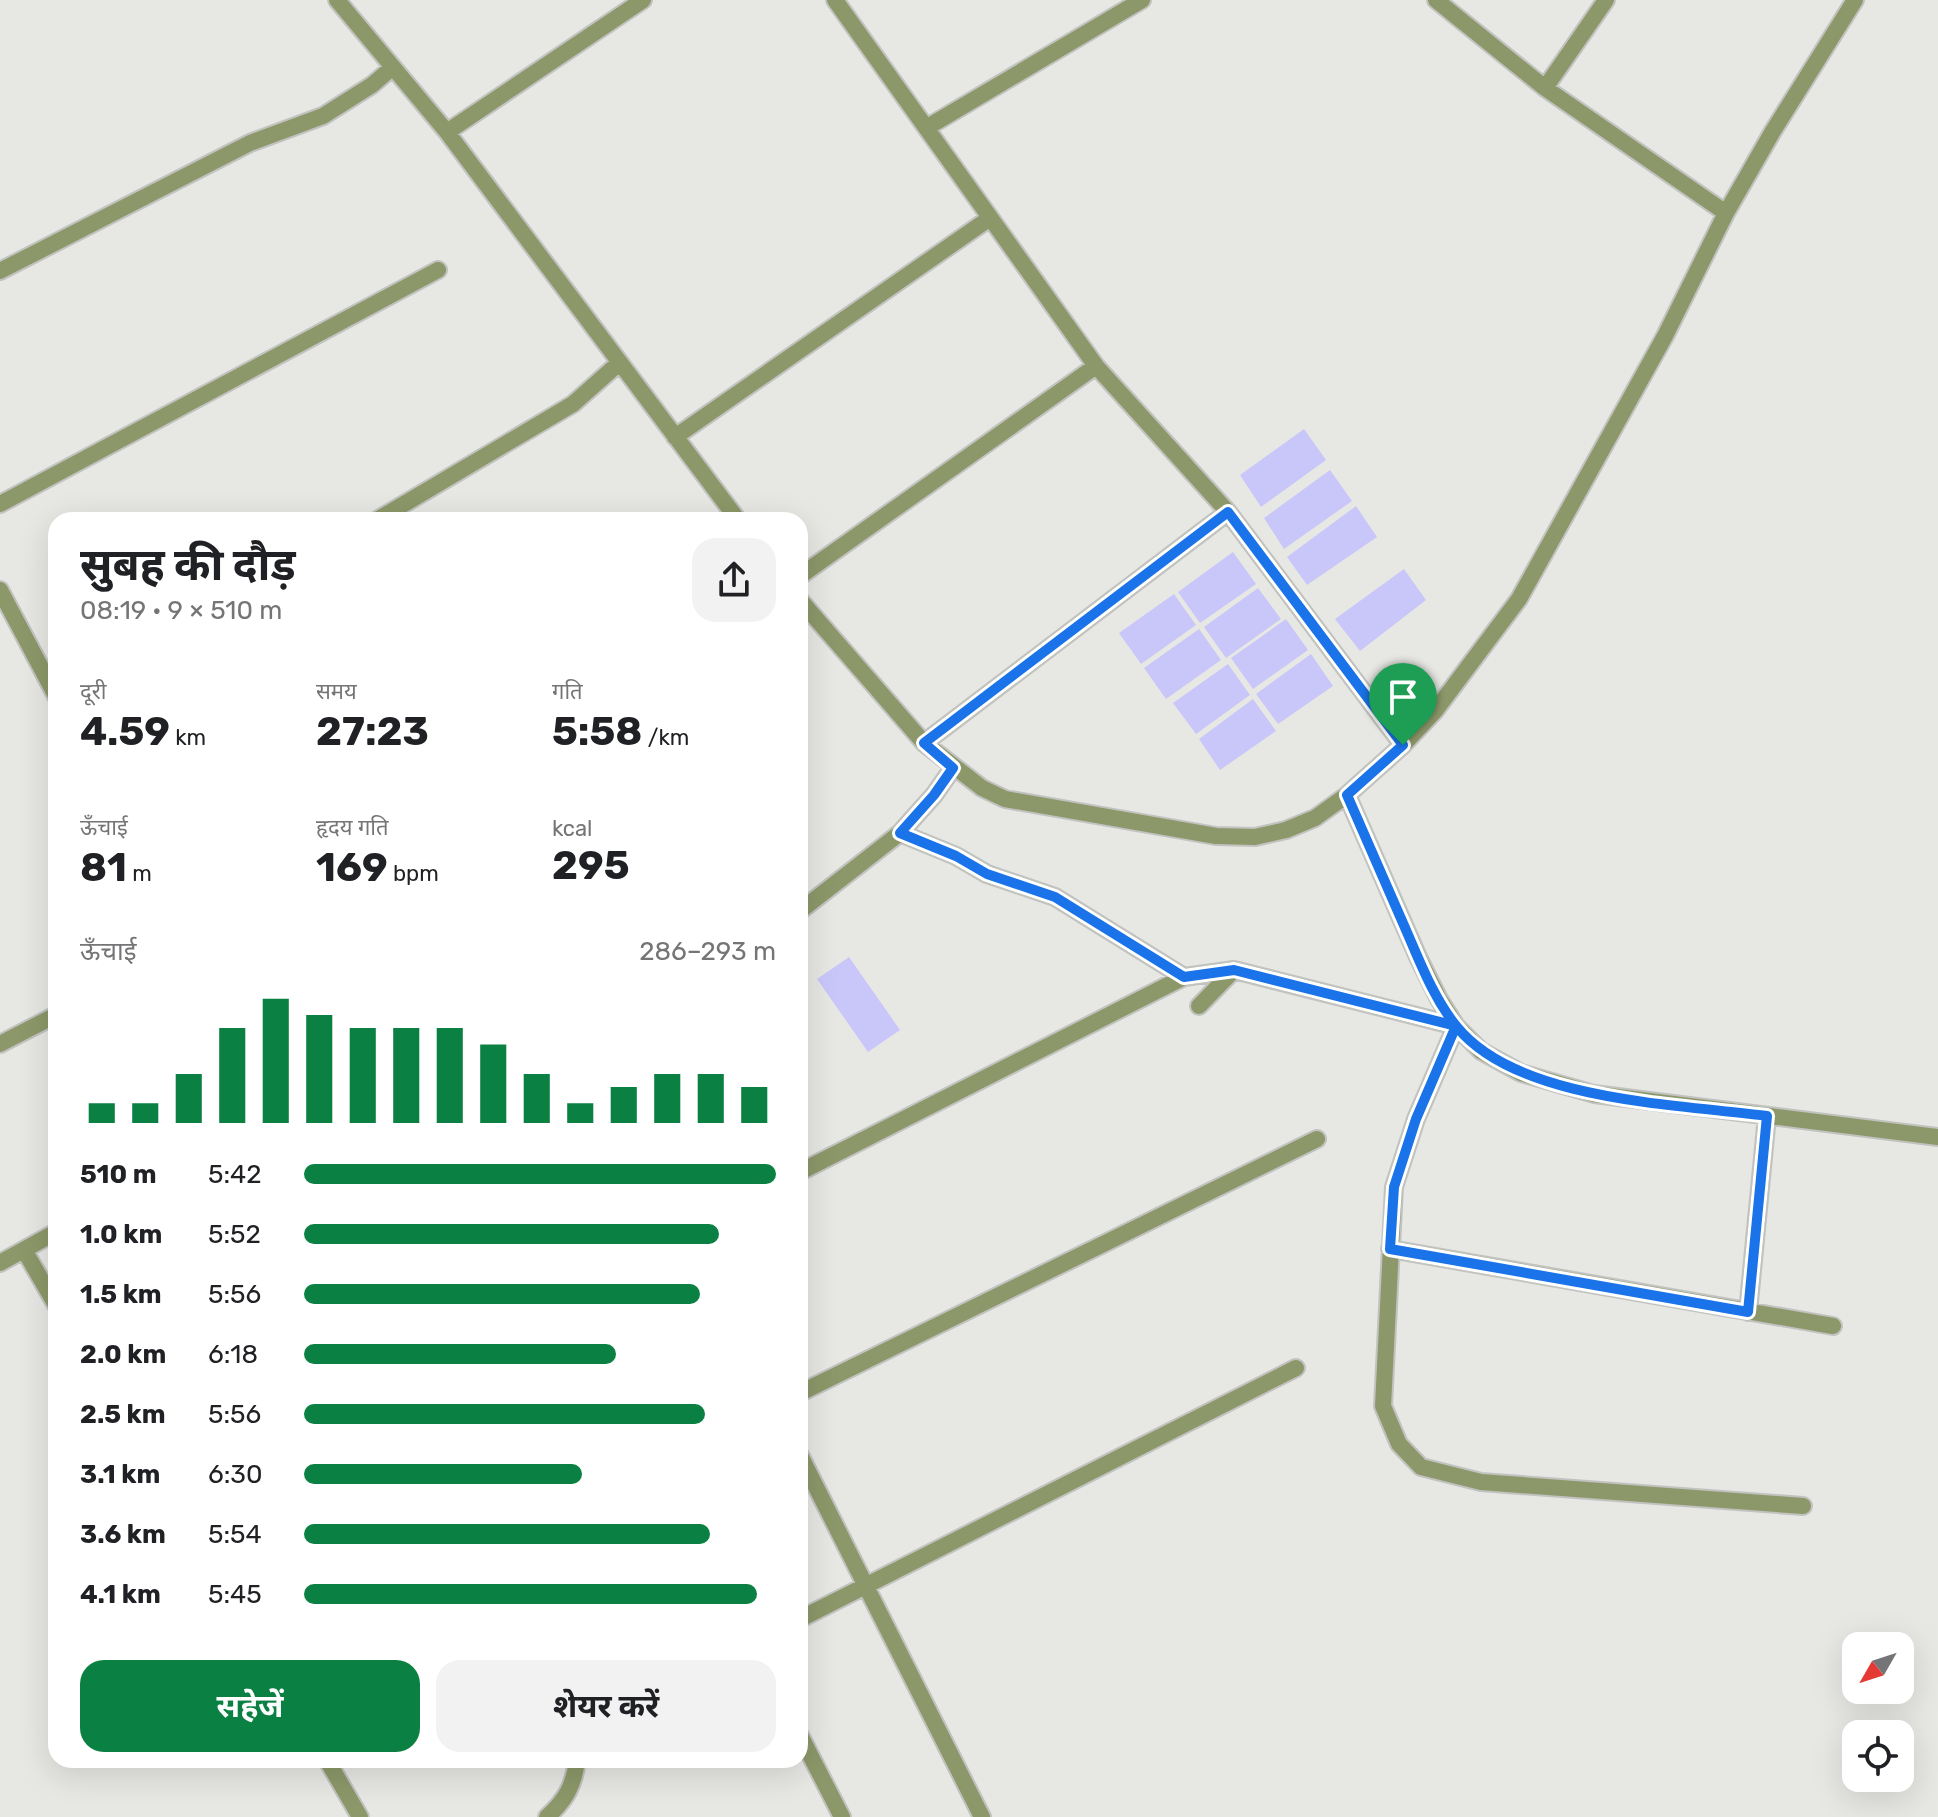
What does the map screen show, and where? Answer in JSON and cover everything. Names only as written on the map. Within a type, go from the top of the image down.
[{"type":"street","points":[[337,0],[447,132],[732,512]]},
{"type":"street","points":[[447,132],[643,0]]},
{"type":"street","points":[[835,0],[1096,366],[1228,512],[1403,745]]},
{"type":"street","points":[[926,128],[1142,0]]},
{"type":"street","points":[[1436,0],[1545,88],[1726,213]]},
{"type":"street","points":[[1545,88],[1606,0]]},
{"type":"street","points":[[808,609],[924,743],[953,768],[1005,799],[1216,836],[1255,837],[1286,830],[1315,818],[1347,795],[1403,745],[1435,711],[1519,599],[1665,336],[1726,213],[1855,0]]},
{"type":"street","points":[[0,271],[250,143],[323,116],[372,85],[393,67]]},
{"type":"street","points":[[675,437],[990,218]]},
{"type":"street","points":[[0,504],[438,270]]},
{"type":"street","points":[[391,512],[573,404],[619,363]]},
{"type":"street","points":[[808,570],[1096,366]]},
{"type":"street","points":[[924,743],[1228,512]]},
{"type":"street","points":[[0,590],[48,679]]},
{"type":"street","points":[[808,905],[900,833],[953,768]]},
{"type":"street","points":[[1347,795],[1418,957],[1456,1026],[1481,1051],[1521,1073],[1594,1094],[1938,1137]]},
{"type":"street","points":[[900,833],[956,856],[987,874],[1055,897],[1184,977]]},
{"type":"street","points":[[808,1168],[1184,977],[1234,970],[1456,1026]]},
{"type":"street","points":[[1199,1006],[1234,970]]},
{"type":"street","points":[[0,1044],[48,1019]]},
{"type":"street","points":[[1456,1026],[1416,1119],[1394,1187],[1383,1406],[1399,1444],[1421,1467],[1481,1482],[1803,1506]]},
{"type":"street","points":[[1748,1312],[1767,1116]]},
{"type":"street","points":[[808,1389],[1317,1139]]},
{"type":"street","points":[[0,1263],[48,1236]]},
{"type":"street","points":[[1390,1249],[1833,1326]]},
{"type":"street","points":[[24,1250],[48,1291]]},
{"type":"street","points":[[808,1615],[1296,1368]]},
{"type":"street","points":[[808,1471],[982,1817]]},
{"type":"street","points":[[808,1751],[842,1817]]},
{"type":"street","points":[[332,1768],[360,1817]]},
{"type":"street","points":[[547,1817],[566,1797],[575,1781],[576,1768]]},
{"type":"building","points":[[1304,429],[1326,460],[1261,507],[1240,475]]},
{"type":"building","points":[[1330,470],[1352,501],[1284,549],[1264,518]]},
{"type":"building","points":[[1356,506],[1377,537],[1307,585],[1287,557]]},
{"type":"building","points":[[1233,552],[1256,584],[1200,623],[1178,592]]},
{"type":"building","points":[[1404,569],[1426,600],[1360,651],[1335,619]]},
{"type":"building","points":[[1258,588],[1281,619],[1226,658],[1204,627]]},
{"type":"building","points":[[1174,594],[1196,625],[1141,664],[1119,633]]},
{"type":"building","points":[[1286,619],[1308,650],[1253,689],[1231,658]]},
{"type":"building","points":[[1199,629],[1221,660],[1166,699],[1144,668]]},
{"type":"building","points":[[1311,654],[1333,686],[1278,724],[1256,694]]},
{"type":"building","points":[[1228,664],[1250,695],[1196,734],[1173,703]]},
{"type":"building","points":[[1253,699],[1276,731],[1220,770],[1199,739]]},
{"type":"building","points":[[849,957],[900,1030],[868,1052],[817,979]]},
{"type":"route","points":[[1403,745],[1228,512],[924,743],[953,768],[900,833],[956,856],[987,874],[1055,897],[1184,977],[1234,970],[1456,1026],[1416,1119],[1394,1187],[1390,1249],[1748,1312],[1767,1116],[1594,1094],[1521,1073],[1481,1051],[1456,1026],[1418,957],[1347,795],[1403,745]]}]
